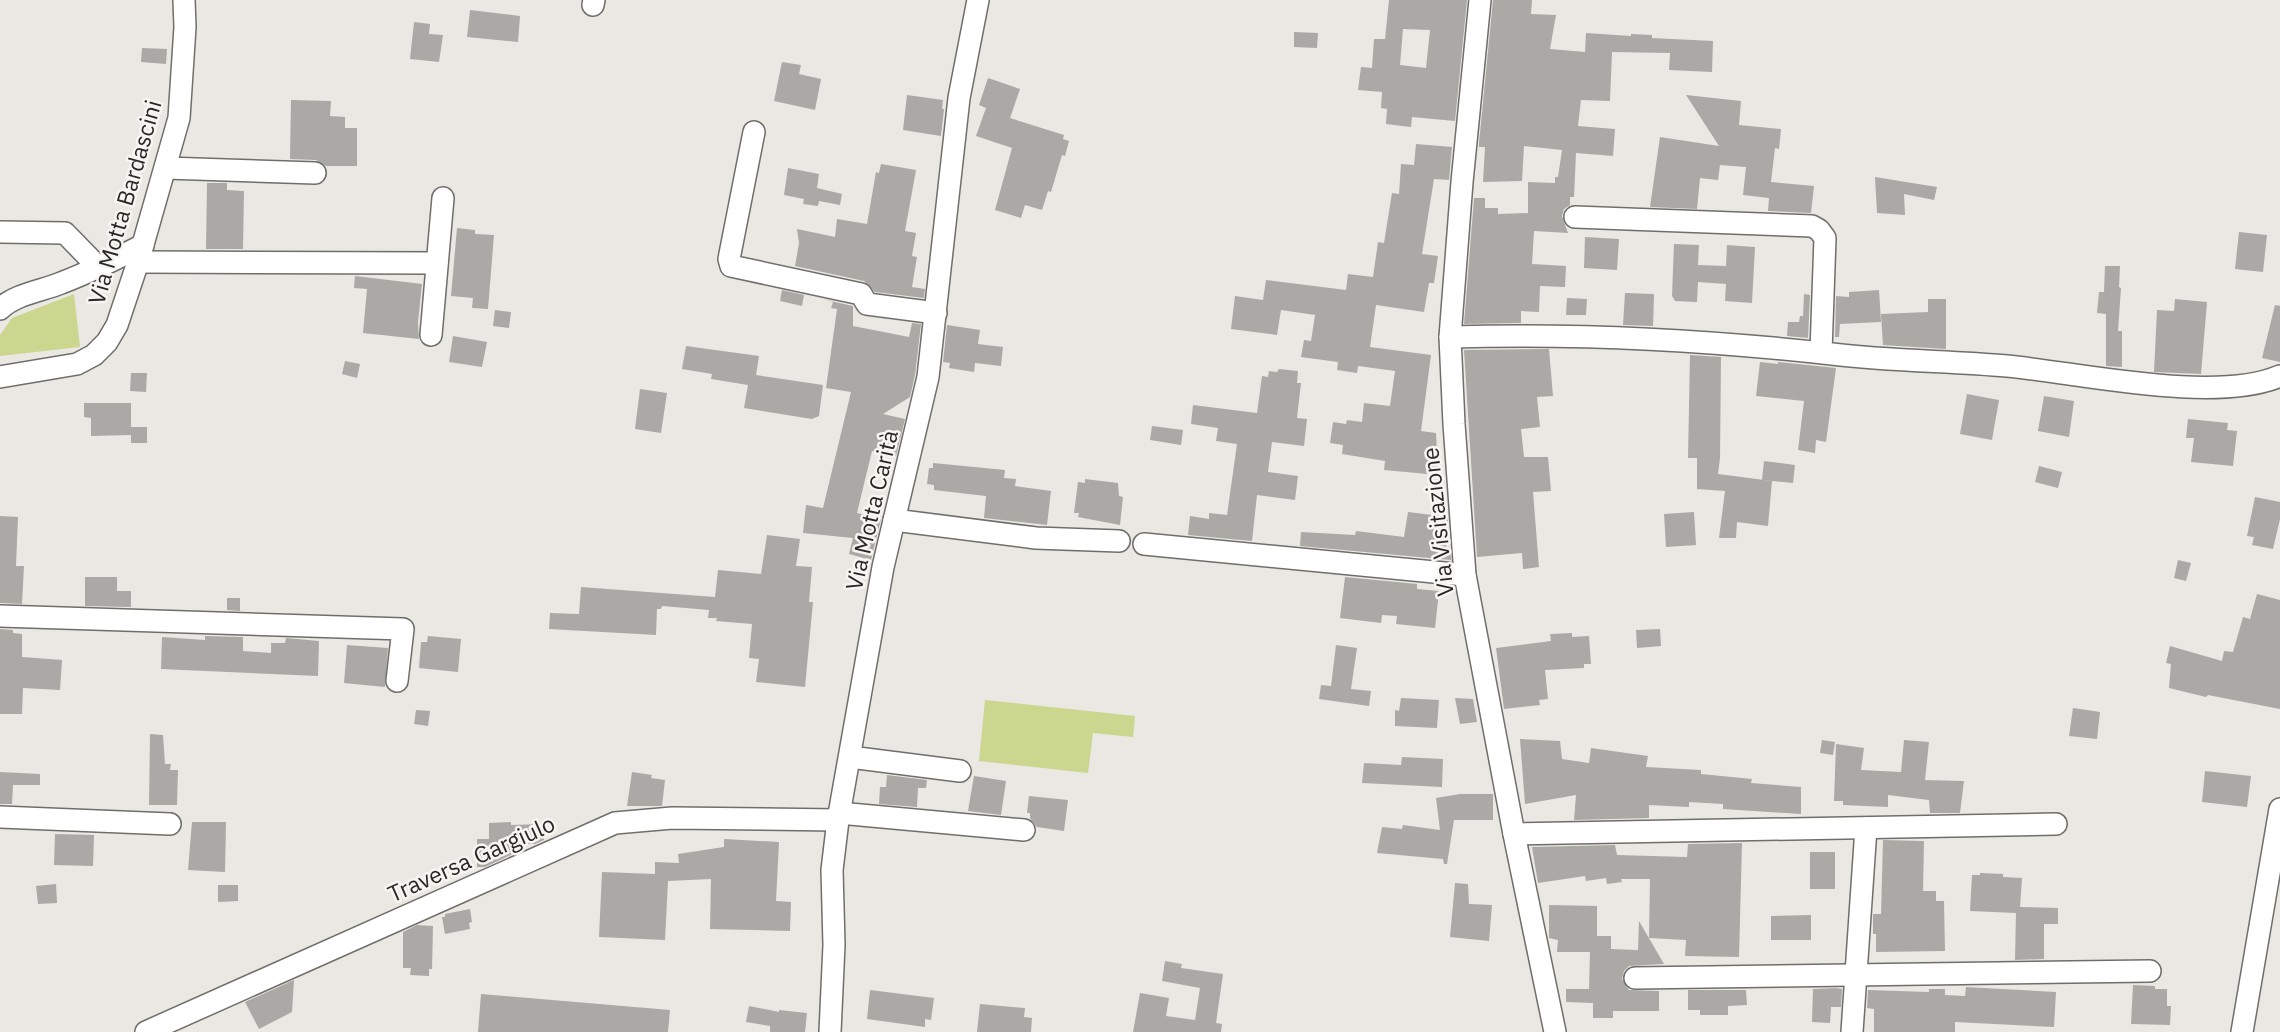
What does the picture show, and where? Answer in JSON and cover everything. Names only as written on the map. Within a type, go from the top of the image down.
[{"type":"street","name":"Via Motta Bardascini","points":[[0,377],[77,364],[94,355],[107,342],[117,325],[141,254],[179,118],[185,27],[184,0]]},
{"type":"street","name":"Via Motta Carità","points":[[830,1032],[834,945],[832,870],[838,816],[883,567],[928,377],[959,98],[978,0]]},
{"type":"street","name":"Via Visitazione","points":[[1480,0],[1450,337],[1454,424],[1465,575],[1555,1032]]},
{"type":"street","points":[[754,132],[729,259],[731,266],[861,294],[867,304],[936,313]]},
{"type":"street","points":[[166,168],[315,173]]},
{"type":"street","points":[[431,335],[443,198]]},
{"type":"street","points":[[1575,217],[1812,226],[1825,237],[1821,352]]},
{"type":"street","points":[[0,232],[65,233],[99,268]]},
{"type":"street","points":[[0,309],[28,294],[141,254],[437,263]]},
{"type":"street","points":[[1450,337],[1590,337],[1821,352],[2007,366],[2205,387],[2243,386],[2280,376]]},
{"type":"street","points":[[894,520],[1036,538],[1119,541]]},
{"type":"street","points":[[1143,544],[1465,575]]},
{"type":"street","points":[[0,616],[403,629],[397,681]]},
{"type":"street","points":[[850,757],[960,771]]},
{"type":"street","points":[[2242,1032],[2270,918],[2280,809]]},
{"type":"street","name":"Traversa Gargiulo","points":[[146,1032],[615,823],[672,818],[838,816],[1024,830]]},
{"type":"street","points":[[0,817],[170,824]]},
{"type":"street","points":[[1514,834],[2056,824]]},
{"type":"street","points":[[1852,1032],[1866,828]]},
{"type":"street","points":[[1634,978],[2150,971]]},
{"type":"green space","points":[[74,294],[80,347],[0,356],[0,335],[12,318]]},
{"type":"green space","points":[[985,700],[1135,716],[1133,737],[1093,733],[1088,773],[979,761]]},
{"type":"building","points":[[1389,0],[1467,0],[1455,121],[1412,117],[1411,127],[1386,124],[1387,109],[1381,108],[1382,92],[1358,90],[1361,67],[1372,68],[1374,39],[1385,39]],"holes":[[[1403,29],[1430,30],[1426,68],[1400,65]]]},
{"type":"building","points":[[1493,0],[1532,0],[1531,14],[1556,15],[1550,49],[1585,52],[1586,33],[1652,35],[1652,38],[1713,41],[1712,72],[1669,70],[1670,53],[1612,52],[1610,101],[1581,100],[1578,126],[1615,129],[1613,156],[1576,153],[1574,197],[1570,197],[1570,205],[1564,209],[1562,216],[1568,233],[1534,231],[1532,264],[1566,266],[1565,287],[1540,286],[1539,312],[1521,311],[1521,323],[1464,324],[1474,198],[1485,198],[1485,208],[1498,208],[1498,214],[1528,213],[1528,182],[1555,183],[1562,150],[1524,146],[1522,181],[1483,182],[1485,147],[1479,147],[1479,143]]},
{"type":"building","points":[[470,10],[520,16],[518,42],[467,37]]},
{"type":"building","points":[[414,22],[430,24],[429,34],[443,35],[439,62],[410,59]]},
{"type":"building","points":[[1294,32],[1318,33],[1317,48],[1294,47]]},
{"type":"building","points":[[142,48],[167,49],[166,64],[141,62]]},
{"type":"building","points":[[782,62],[801,65],[799,74],[821,79],[815,110],[774,101]]},
{"type":"building","points":[[988,78],[1020,89],[1010,118],[1064,135],[1063,139],[1069,141],[1042,210],[1025,205],[1021,218],[995,210],[1012,148],[976,136],[986,108],[979,105]]},
{"type":"building","points":[[907,95],[943,100],[941,136],[903,130]]},
{"type":"building","points":[[1686,95],[1741,101],[1739,125],[1781,129],[1779,149],[1775,148],[1771,182],[1814,186],[1811,213],[1768,211],[1769,198],[1743,195],[1746,167],[1720,165],[1718,180],[1700,178],[1697,209],[1650,207],[1660,137],[1719,146]]},
{"type":"building","points":[[291,100],[331,101],[330,116],[345,117],[345,128],[357,128],[357,166],[326,166],[316,160],[290,159]]},
{"type":"building","points":[[1416,144],[1452,147],[1449,180],[1434,179],[1422,254],[1438,256],[1434,283],[1429,283],[1424,312],[1376,305],[1370,347],[1431,355],[1421,431],[1436,433],[1438,475],[1384,470],[1385,461],[1342,454],[1343,445],[1330,443],[1333,422],[1362,422],[1364,403],[1390,406],[1395,371],[1358,366],[1357,373],[1337,370],[1338,362],[1301,357],[1304,340],[1311,341],[1315,315],[1281,310],[1277,335],[1231,329],[1235,296],[1263,300],[1266,280],[1346,290],[1348,274],[1373,277],[1378,242],[1384,243],[1392,193],[1399,194],[1401,164],[1414,165]]},
{"type":"building","points":[[881,164],[916,170],[905,231],[916,233],[912,256],[917,257],[912,287],[925,289],[924,298],[875,292],[864,281],[795,266],[799,243],[797,229],[835,237],[837,219],[867,224],[876,172],[879,173]]},
{"type":"building","points":[[788,168],[819,174],[817,188],[842,194],[840,205],[819,201],[818,206],[803,204],[804,199],[784,195]]},
{"type":"building","points":[[1875,177],[1937,187],[1934,200],[1904,194],[1905,215],[1877,213]]},
{"type":"building","points":[[207,183],[227,183],[227,190],[244,191],[243,249],[206,249]]},
{"type":"building","points":[[457,228],[475,230],[475,234],[494,235],[488,309],[472,308],[473,298],[451,296]]},
{"type":"building","points":[[2239,232],[2267,235],[2263,272],[2235,269]]},
{"type":"building","points":[[1585,237],[1619,239],[1617,270],[1584,268]]},
{"type":"building","points":[[1674,244],[1699,245],[1698,265],[1726,266],[1727,245],[1755,247],[1752,303],[1725,301],[1726,284],[1698,282],[1697,302],[1675,301],[1672,296]]},
{"type":"building","points":[[2105,266],[2120,266],[2118,331],[2122,331],[2122,367],[2106,366],[2106,314],[2097,313],[2099,292],[2104,292]]},
{"type":"building","points":[[355,276],[422,284],[419,339],[363,333],[367,289],[354,288]]},
{"type":"building","points":[[782,290],[804,295],[802,306],[780,301]]},
{"type":"building","points":[[1879,290],[1881,322],[1840,324],[1839,337],[1835,337],[1836,296],[1849,297],[1849,292]]},
{"type":"building","points":[[1625,293],[1654,294],[1653,326],[1623,325]]},
{"type":"building","points":[[1804,294],[1810,295],[1808,338],[1787,336],[1788,322],[1799,322],[1800,316],[1803,316]]},
{"type":"building","points":[[1567,298],[1587,299],[1586,315],[1566,315]]},
{"type":"building","points":[[822,299],[853,306],[853,326],[909,337],[912,323],[921,324],[910,397],[883,414],[905,419],[896,456],[872,451],[857,513],[881,519],[871,560],[849,554],[853,538],[803,533],[806,505],[823,508],[851,392],[826,388],[837,309],[831,308],[833,302]]},
{"type":"building","points":[[1928,299],[1946,299],[1946,349],[1883,345],[1881,314],[1928,312]]},
{"type":"building","points":[[2175,299],[2207,302],[2201,374],[2154,372],[2157,310],[2174,311]]},
{"type":"building","points":[[2275,305],[2280,306],[2280,362],[2262,358]]},
{"type":"building","points":[[495,310],[511,312],[509,328],[493,326]]},
{"type":"building","points":[[947,325],[980,330],[978,344],[1003,347],[1001,366],[975,363],[974,372],[949,368],[950,363],[943,362]]},
{"type":"building","points":[[453,336],[487,342],[482,367],[449,362]]},
{"type":"building","points":[[686,346],[759,356],[756,375],[823,385],[819,416],[812,419],[744,408],[748,385],[711,379],[712,374],[682,369]]},
{"type":"building","points":[[1549,349],[1553,396],[1537,397],[1540,427],[1521,429],[1524,457],[1548,457],[1551,491],[1533,492],[1539,567],[1523,569],[1522,553],[1477,557],[1464,350]]},
{"type":"building","points":[[1690,355],[1721,357],[1718,474],[1772,481],[1768,526],[1737,522],[1736,538],[1719,538],[1725,491],[1697,489],[1697,458],[1688,458]]},
{"type":"building","points":[[345,361],[360,364],[357,378],[342,374]]},
{"type":"building","points":[[1760,362],[1836,368],[1826,442],[1816,440],[1815,453],[1798,450],[1804,401],[1756,396]]},
{"type":"building","points":[[1279,369],[1298,371],[1297,383],[1301,383],[1297,418],[1307,419],[1304,446],[1272,442],[1268,472],[1298,476],[1295,500],[1257,495],[1252,541],[1188,535],[1190,516],[1209,519],[1209,513],[1227,515],[1237,444],[1216,441],[1218,428],[1191,424],[1193,405],[1257,413],[1262,376],[1268,377],[1269,371],[1277,372]]},
{"type":"building","points":[[131,373],[147,373],[146,392],[130,391]]},
{"type":"building","points":[[640,389],[667,393],[661,433],[635,429]]},
{"type":"building","points":[[1967,394],[1999,400],[1992,440],[1960,434]]},
{"type":"building","points":[[2044,396],[2074,401],[2069,437],[2038,431]]},
{"type":"building","points":[[84,403],[131,403],[131,435],[91,436],[91,418],[84,417]]},
{"type":"building","points":[[2188,419],[2228,423],[2227,430],[2237,431],[2233,466],[2191,462],[2194,438],[2186,438]]},
{"type":"building","points":[[1152,426],[1183,430],[1181,445],[1150,440]]},
{"type":"building","points":[[131,427],[147,427],[147,443],[131,443]]},
{"type":"building","points":[[1764,461],[1795,465],[1793,483],[1762,480]]},
{"type":"building","points":[[933,463],[1005,470],[1004,478],[1016,479],[1015,486],[1051,491],[1047,525],[984,518],[986,496],[934,490],[934,485],[927,484],[929,468],[933,468]]},
{"type":"building","points":[[2039,466],[2062,472],[2058,488],[2035,482]]},
{"type":"building","points":[[1085,479],[1118,483],[1119,496],[1123,497],[1120,525],[1078,517],[1079,513],[1074,513],[1078,482],[1085,483]]},
{"type":"building","points":[[2255,497],[2280,502],[2280,519],[2273,549],[2252,545],[2254,537],[2247,536]]},
{"type":"building","points":[[1408,512],[1448,517],[1446,547],[1450,548],[1451,560],[1300,546],[1301,532],[1355,535],[1356,531],[1404,537]]},
{"type":"building","points":[[1694,512],[1696,545],[1666,547],[1664,514]]},
{"type":"building","points":[[0,516],[18,517],[16,566],[24,566],[22,604],[0,603]]},
{"type":"building","points":[[767,535],[800,539],[796,566],[812,567],[809,602],[813,602],[805,687],[756,682],[759,659],[749,658],[752,624],[716,621],[717,618],[708,618],[709,610],[662,606],[657,609],[656,635],[549,629],[550,613],[579,614],[581,587],[715,597],[718,570],[761,574]]},
{"type":"building","points":[[2178,560],[2191,563],[2186,581],[2174,578]]},
{"type":"building","points":[[85,577],[117,577],[117,591],[131,591],[131,607],[85,606]]},
{"type":"building","points":[[1345,577],[1417,584],[1417,589],[1439,591],[1435,628],[1396,624],[1397,616],[1382,615],[1381,623],[1340,618]]},
{"type":"building","points":[[2257,594],[2280,600],[2280,709],[2169,688],[2171,664],[2166,663],[2170,646],[2222,661],[2224,651],[2233,652],[2243,617],[2250,619]]},
{"type":"building","points":[[227,598],[240,598],[240,611],[227,610]]},
{"type":"building","points":[[0,629],[22,634],[22,657],[62,660],[60,690],[23,688],[22,714],[0,714]]},
{"type":"building","points":[[1660,629],[1661,646],[1637,648],[1636,630]]},
{"type":"building","points":[[1572,633],[1572,637],[1589,636],[1591,664],[1584,664],[1584,668],[1545,670],[1548,699],[1539,700],[1540,705],[1504,709],[1496,648],[1551,641],[1550,634]]},
{"type":"building","points":[[205,636],[243,637],[243,651],[271,653],[271,643],[285,643],[286,638],[319,641],[318,676],[161,669],[162,637],[205,640]]},
{"type":"building","points":[[428,636],[461,639],[458,672],[419,668],[421,642],[427,642]]},
{"type":"building","points":[[347,645],[388,648],[385,687],[344,683]]},
{"type":"building","points":[[1336,645],[1357,648],[1351,689],[1371,691],[1369,706],[1319,699],[1321,685],[1331,686]]},
{"type":"building","points":[[1401,698],[1439,700],[1437,728],[1395,726],[1395,710],[1399,711]]},
{"type":"building","points":[[1455,698],[1473,699],[1477,722],[1460,724]]},
{"type":"building","points":[[2073,708],[2100,712],[2097,739],[2069,736]]},
{"type":"building","points":[[416,710],[430,711],[428,726],[414,724]]},
{"type":"building","points":[[150,734],[163,735],[165,764],[171,764],[170,770],[178,770],[177,805],[149,805]]},
{"type":"building","points":[[1520,739],[1560,741],[1562,759],[1589,763],[1591,748],[1648,756],[1646,767],[1701,770],[1701,774],[1752,779],[1751,783],[1801,787],[1801,814],[1723,809],[1723,804],[1689,802],[1689,807],[1649,805],[1649,818],[1574,820],[1576,795],[1525,804]]},
{"type":"building","points":[[1822,740],[1835,742],[1833,755],[1820,753]]},
{"type":"building","points":[[1904,740],[1929,742],[1925,780],[1964,781],[1960,813],[1930,813],[1929,800],[1888,795],[1888,807],[1843,805],[1843,801],[1834,801],[1836,744],[1864,748],[1861,770],[1901,772]]},
{"type":"building","points":[[1402,757],[1443,759],[1442,787],[1362,783],[1364,763],[1401,765]]},
{"type":"building","points":[[2205,771],[2251,776],[2247,807],[2202,802]]},
{"type":"building","points":[[0,772],[40,774],[40,785],[13,785],[12,804],[0,804]]},
{"type":"building","points":[[632,772],[665,780],[662,806],[627,806]]},
{"type":"building","points":[[887,775],[927,780],[926,788],[918,788],[917,807],[879,804],[880,787],[886,787]]},
{"type":"building","points":[[974,776],[1006,781],[1001,815],[968,811]]},
{"type":"building","points":[[1460,794],[1493,794],[1493,820],[1454,820],[1447,864],[1444,864],[1443,859],[1377,853],[1382,827],[1402,829],[1403,825],[1440,830],[1436,798]]},
{"type":"building","points":[[1029,796],[1068,800],[1064,831],[1037,827],[1030,818],[1030,813],[1027,813]]},
{"type":"building","points":[[192,822],[226,822],[225,872],[188,870]]},
{"type":"building","points":[[511,822],[511,825],[545,824],[544,840],[535,844],[522,844],[521,850],[485,867],[477,867],[477,839],[489,839],[489,823]]},
{"type":"building","points":[[55,834],[94,835],[93,866],[54,865]]},
{"type":"building","points":[[724,839],[779,842],[776,901],[791,902],[790,931],[710,929],[711,879],[668,881],[665,940],[599,937],[602,872],[655,874],[655,862],[679,863],[678,854],[724,847]]},
{"type":"building","points":[[1883,840],[1924,841],[1923,891],[1936,891],[1936,901],[1944,901],[1945,951],[1876,952],[1873,914],[1881,914]]},
{"type":"building","points":[[1742,843],[1739,957],[1685,956],[1686,940],[1649,938],[1650,879],[1621,879],[1622,882],[1607,884],[1606,878],[1586,881],[1585,876],[1538,883],[1532,847],[1615,845],[1617,855],[1687,857],[1688,844]]},
{"type":"building","points":[[1810,852],[1835,852],[1835,889],[1810,889]]},
{"type":"building","points":[[1980,873],[2022,878],[2020,907],[2058,908],[2058,924],[2044,924],[2044,959],[2015,960],[2016,913],[1970,911],[1972,875]]},
{"type":"building","points":[[1455,883],[1468,884],[1469,904],[1492,905],[1489,941],[1450,937]]},
{"type":"building","points":[[56,884],[57,903],[38,904],[36,886]]},
{"type":"building","points":[[218,885],[238,885],[238,901],[218,902]]},
{"type":"building","points":[[1549,905],[1597,906],[1597,936],[1611,936],[1611,949],[1638,950],[1639,921],[1664,964],[1629,966],[1622,979],[1629,990],[1659,991],[1659,1011],[1613,1011],[1613,1018],[1593,1018],[1593,1003],[1566,1002],[1566,989],[1589,989],[1590,952],[1557,952],[1558,940],[1549,938]]},
{"type":"building","points":[[470,909],[470,929],[445,934],[442,917],[445,917],[445,914]]},
{"type":"building","points":[[1811,915],[1811,940],[1771,940],[1771,916]]},
{"type":"building","points":[[417,925],[433,926],[432,969],[429,969],[429,976],[410,975],[411,968],[403,968],[403,932]]},
{"type":"building","points":[[1165,961],[1182,964],[1181,968],[1223,974],[1216,1023],[1222,1024],[1221,1032],[1133,1032],[1140,993],[1169,998],[1166,1016],[1195,1020],[1200,988],[1162,981]]},
{"type":"building","points":[[294,980],[292,1012],[259,1029],[245,1002]]},
{"type":"building","points":[[2133,985],[2167,989],[2167,1006],[2171,1006],[2170,1025],[2131,1024]]},
{"type":"building","points":[[1966,987],[2056,992],[2054,1027],[1955,1022],[1955,1032],[1874,1032],[1874,1009],[1867,1008],[1868,990],[1929,992],[1929,989],[1945,989],[1945,995],[1965,996]]},
{"type":"building","points":[[1813,989],[1842,989],[1841,1007],[1831,1007],[1830,1023],[1812,1022]]},
{"type":"building","points":[[870,990],[934,998],[931,1020],[925,1019],[925,1027],[867,1019]]},
{"type":"building","points":[[1688,990],[1746,990],[1747,1005],[1728,1006],[1728,1015],[1700,1015],[1700,1010],[1688,1010]]},
{"type":"building","points":[[481,994],[670,1010],[668,1032],[478,1032]]},
{"type":"building","points":[[980,1004],[1025,1008],[1024,1017],[1032,1018],[1031,1032],[977,1032]]},
{"type":"building","points":[[749,1006],[779,1012],[807,1013],[805,1032],[770,1032],[770,1026],[746,1022]]}]
